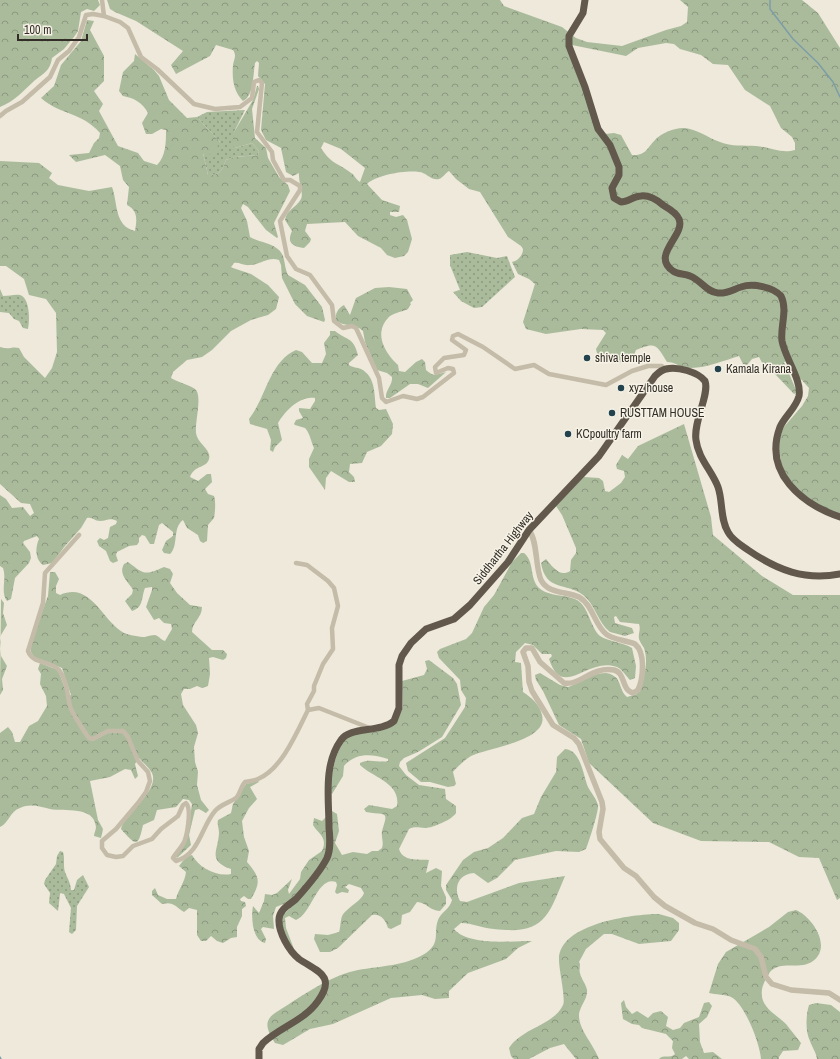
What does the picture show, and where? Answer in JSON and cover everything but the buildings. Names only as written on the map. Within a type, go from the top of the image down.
[{"type":"highway","points":[[585,0],[583,13],[569,36],[569,46],[585,87],[598,128],[610,144],[619,167],[619,175],[612,188],[614,198],[621,202],[641,196],[649,197],[663,204],[677,216],[680,221],[679,228],[671,242],[666,256],[668,266],[673,271],[691,276],[709,290],[716,293],[727,292],[742,286],[752,285],[770,290],[781,296],[784,306],[782,341],[799,392],[797,402],[783,421],[779,432],[777,442],[778,459],[784,477],[794,491],[815,506],[840,517]]},
{"type":"highway","points":[[665,369],[676,369],[694,373],[702,378],[706,383],[705,394],[696,424],[696,440],[699,451],[718,487],[724,523],[729,534],[760,557],[784,570],[814,576],[840,574]]},
{"type":"highway","name":"Siddhartha Highway","points":[[259,1059],[259,1052],[263,1043],[303,1016],[315,1005],[322,993],[325,982],[322,974],[315,967],[298,958],[290,950],[280,929],[280,916],[283,910],[301,892],[327,857],[330,844],[328,779],[336,751],[341,740],[353,732],[373,730],[391,724],[398,715],[400,665],[402,656],[411,643],[426,629],[450,621],[465,611],[508,562],[529,530],[599,456],[646,386],[655,376],[665,369]]},
{"type":"street","points":[[102,0],[104,16]]},
{"type":"street","points":[[0,116],[22,102],[50,77],[58,60],[69,51],[79,37],[86,16],[93,14],[104,16],[120,22],[128,28],[141,57],[157,69],[194,104],[215,109],[240,106],[252,98],[254,82],[259,80],[262,83],[257,132],[272,152],[273,160],[284,180],[290,180],[300,186],[300,190],[280,221],[287,256],[296,268],[310,276],[332,305],[334,321],[343,328],[352,326],[356,328],[379,378],[382,398],[386,402],[403,396],[417,399],[423,398],[454,373],[453,369],[448,368],[436,373],[435,367],[444,358],[464,355],[466,350],[452,340],[453,336],[458,334],[483,347],[515,369],[534,365],[549,374],[606,385],[632,371],[648,366],[662,366],[665,369]]},
{"type":"street","points":[[529,530],[532,537],[540,577],[544,584],[553,590],[573,595],[583,600],[605,634],[635,644],[640,653],[641,680],[638,690],[633,693],[626,688],[620,674],[613,670],[594,671],[572,682],[564,683],[540,662],[532,648],[526,648],[522,652],[528,666],[528,682],[532,691],[554,725],[576,740],[591,773],[602,806],[599,832],[602,841],[624,868],[636,876],[661,904],[695,923],[714,929],[731,940],[755,949],[761,957],[766,977],[772,984],[791,990],[829,993],[840,1000]]},
{"type":"street","points":[[79,535],[45,573],[43,603],[30,640],[28,651],[33,659],[60,670],[68,692],[70,706],[89,738],[93,739],[108,731],[123,731],[128,737],[138,761],[149,774],[150,782],[143,797],[116,829],[102,841],[102,848],[107,855],[112,857],[122,857],[136,844],[150,840],[178,816],[183,805],[186,803],[189,810],[186,837],[183,845],[174,857],[175,861],[180,860],[195,848],[210,818],[219,807],[237,797],[246,782],[264,776],[283,756],[308,710],[307,704],[314,691],[314,686],[323,664],[333,649],[332,628],[338,606],[334,588],[328,581],[307,566],[296,563]]},
{"type":"street","points":[[308,710],[319,708],[373,730]]},
{"type":"green space","points":[[0,0],[98,0],[100,5],[94,11],[87,9],[81,12],[78,31],[64,49],[52,58],[47,70],[22,93],[0,107]]},
{"type":"green space","points":[[107,0],[500,0],[504,6],[562,27],[576,38],[587,42],[622,46],[681,26],[687,22],[688,7],[680,0],[802,0],[818,13],[840,48],[840,517],[812,505],[784,478],[778,445],[783,428],[802,406],[808,396],[809,388],[789,366],[788,361],[784,362],[797,392],[794,394],[775,374],[765,368],[759,357],[752,359],[747,365],[743,364],[739,356],[703,367],[689,368],[667,362],[658,348],[655,346],[648,346],[636,350],[632,360],[610,362],[601,358],[596,349],[606,333],[603,330],[581,329],[546,334],[526,329],[523,322],[535,284],[529,279],[518,274],[512,262],[520,257],[523,249],[508,237],[480,192],[469,189],[456,179],[449,171],[439,179],[433,179],[422,172],[407,172],[377,178],[367,184],[382,200],[400,206],[399,212],[390,212],[390,215],[396,217],[403,215],[407,220],[412,239],[408,252],[404,256],[395,258],[387,255],[381,248],[358,236],[345,222],[307,224],[305,231],[311,239],[310,242],[304,248],[293,245],[290,241],[292,231],[285,220],[288,213],[297,205],[302,196],[299,173],[293,176],[286,172],[281,148],[266,140],[261,130],[265,84],[258,76],[259,63],[257,61],[255,63],[251,90],[247,98],[243,101],[235,89],[233,79],[233,65],[235,56],[233,50],[216,45],[210,56],[176,74],[171,65],[183,51],[136,21],[110,9]],"holes":[[[666,43],[674,44],[680,49],[701,55],[713,64],[728,65],[745,90],[770,106],[781,128],[792,137],[795,143],[795,150],[780,151],[756,146],[729,145],[688,128],[683,128],[664,133],[658,137],[646,151],[637,155],[632,155],[621,135],[614,133],[605,134],[598,120],[572,45],[626,56],[638,48]],[[324,142],[341,149],[365,168],[360,182],[346,169],[328,158],[321,148]]]},
{"type":"green space","points":[[87,20],[94,21],[90,30],[104,56],[104,81],[94,91],[103,104],[99,111],[118,146],[138,153],[144,161],[157,165],[160,161],[165,149],[166,130],[161,129],[152,134],[146,134],[142,123],[148,113],[146,109],[144,106],[131,98],[123,96],[119,91],[123,72],[134,61],[135,54],[159,76],[169,100],[187,118],[197,117],[220,142],[211,155],[203,153],[208,175],[220,172],[226,160],[234,157],[258,155],[259,151],[252,143],[235,148],[232,145],[234,132],[253,100],[258,86],[259,89],[252,109],[255,138],[266,148],[268,158],[279,177],[288,185],[290,191],[274,223],[278,237],[277,238],[266,230],[248,207],[243,204],[241,208],[247,221],[250,237],[273,246],[281,252],[288,275],[305,285],[322,307],[325,320],[324,322],[307,316],[295,304],[282,278],[279,260],[271,259],[254,265],[234,263],[231,267],[251,274],[268,285],[279,297],[276,309],[268,315],[251,320],[231,331],[212,350],[202,357],[187,360],[173,372],[171,378],[194,388],[198,394],[196,433],[197,437],[208,453],[209,459],[206,464],[194,470],[190,477],[198,481],[207,474],[211,474],[212,482],[205,489],[208,494],[214,496],[215,510],[214,518],[208,525],[207,541],[203,543],[200,541],[198,535],[187,528],[183,520],[176,532],[173,551],[170,554],[164,553],[162,550],[166,541],[173,536],[173,532],[162,523],[159,525],[154,544],[150,544],[145,536],[142,535],[139,538],[137,545],[129,546],[117,552],[116,555],[118,561],[113,563],[110,561],[106,551],[99,546],[97,541],[100,538],[104,540],[108,538],[110,527],[116,524],[117,521],[110,519],[98,521],[87,518],[81,528],[52,563],[43,565],[38,560],[36,550],[39,539],[37,536],[24,541],[23,543],[30,552],[31,558],[29,563],[15,578],[11,599],[7,601],[4,594],[4,572],[3,568],[0,566],[0,495],[6,499],[12,508],[23,507],[30,516],[34,513],[30,504],[21,503],[0,484],[0,347],[19,348],[24,357],[45,378],[52,368],[57,352],[56,313],[46,299],[29,295],[24,279],[6,266],[0,266],[0,161],[39,163],[52,173],[49,178],[58,185],[89,191],[112,187],[118,213],[123,224],[135,231],[136,227],[135,213],[131,207],[127,205],[129,187],[123,180],[120,166],[105,155],[76,162],[69,155],[89,153],[94,143],[99,138],[100,133],[86,121],[48,104],[41,98],[54,86],[61,65],[81,41]]},
{"type":"green space","points":[[245,110],[234,132],[235,148],[252,143],[259,151],[258,155],[234,157],[226,160],[220,172],[208,175],[203,153],[220,142],[197,117],[207,112]]},
{"type":"green space","points":[[467,252],[497,258],[507,256],[515,277],[482,307],[474,308],[461,301],[453,292],[460,290],[450,265],[450,255]]},
{"type":"green space","points":[[389,287],[407,289],[413,300],[408,309],[388,318],[382,331],[381,337],[383,343],[389,355],[398,365],[399,371],[405,372],[416,362],[422,359],[425,362],[426,370],[432,374],[436,375],[446,372],[428,388],[418,384],[410,384],[390,398],[386,398],[392,377],[387,373],[377,370],[365,342],[363,331],[357,327],[339,323],[336,321],[336,314],[344,305],[350,315],[356,298],[375,288]]},
{"type":"green space","points":[[0,289],[3,296],[20,295],[26,300],[29,316],[28,329],[23,328],[19,321],[14,319],[9,313],[0,312]]},
{"type":"green space","points":[[330,331],[335,331],[352,342],[358,355],[349,363],[349,365],[361,369],[369,376],[372,381],[376,408],[379,410],[386,409],[393,424],[392,434],[381,446],[367,452],[362,463],[350,464],[349,472],[354,477],[355,482],[349,482],[331,471],[326,478],[325,490],[309,467],[309,459],[314,448],[308,432],[305,428],[294,424],[296,420],[303,418],[299,408],[310,409],[315,401],[315,398],[299,401],[289,409],[278,423],[282,440],[275,447],[273,452],[270,450],[271,440],[267,429],[250,424],[249,419],[260,401],[274,372],[287,356],[296,350],[302,352],[312,363],[322,363],[326,354],[324,343],[330,335]]},
{"type":"green space","points":[[684,424],[711,517],[713,535],[762,576],[793,595],[840,595],[840,898],[837,900],[819,858],[799,857],[769,842],[701,841],[653,823],[589,763],[581,739],[559,725],[543,691],[536,680],[535,675],[540,673],[560,685],[568,687],[597,674],[609,673],[616,678],[627,697],[637,694],[644,677],[646,665],[644,648],[639,639],[639,624],[620,622],[616,616],[614,617],[615,623],[632,628],[634,633],[625,636],[610,632],[602,624],[591,603],[583,595],[577,591],[552,582],[547,578],[541,563],[546,559],[556,570],[560,572],[566,573],[570,571],[571,560],[576,553],[576,548],[562,515],[556,506],[584,477],[599,478],[603,481],[605,491],[609,492],[621,483],[625,477],[624,471],[617,469],[616,465],[622,455],[628,459],[638,446]]},
{"type":"green space","points":[[521,553],[524,553],[530,561],[534,580],[539,588],[548,593],[577,600],[584,607],[594,628],[600,636],[632,648],[636,666],[635,678],[630,680],[619,668],[606,665],[569,677],[561,676],[555,671],[549,659],[552,656],[551,654],[542,654],[533,645],[525,643],[516,652],[515,662],[521,663],[523,692],[532,699],[539,708],[542,715],[542,724],[536,731],[527,737],[469,757],[453,772],[456,784],[454,786],[448,787],[430,782],[421,782],[408,771],[406,763],[445,738],[465,707],[466,698],[461,690],[460,680],[439,658],[437,652],[440,649],[466,639],[472,633],[484,607],[494,595],[512,562]]},
{"type":"green space","points":[[128,562],[141,571],[148,573],[164,567],[170,569],[173,574],[170,583],[177,593],[190,605],[202,607],[202,611],[192,629],[192,632],[212,650],[223,650],[227,654],[226,658],[223,660],[213,657],[209,658],[210,674],[208,686],[202,688],[197,686],[190,689],[184,689],[181,694],[183,705],[196,725],[198,733],[194,747],[195,762],[198,772],[197,785],[201,800],[209,810],[206,813],[199,809],[195,810],[189,835],[191,845],[177,858],[176,857],[187,837],[192,804],[189,800],[183,799],[176,807],[157,810],[154,820],[143,825],[140,838],[136,842],[130,839],[121,829],[124,822],[147,794],[153,780],[151,771],[139,758],[135,764],[138,776],[135,779],[131,770],[125,769],[110,777],[90,781],[98,820],[103,829],[101,838],[94,836],[96,827],[94,820],[90,815],[84,812],[56,810],[35,806],[28,806],[17,810],[12,814],[6,823],[0,827],[0,733],[8,727],[12,732],[15,742],[20,742],[29,726],[38,721],[47,706],[46,696],[40,684],[41,674],[38,669],[40,663],[58,670],[68,696],[71,695],[62,668],[34,657],[31,652],[30,644],[48,596],[50,572],[55,572],[59,579],[56,586],[56,593],[60,595],[71,592],[80,593],[95,604],[116,627],[124,633],[143,637],[155,635],[165,641],[172,629],[171,624],[164,623],[159,618],[154,620],[146,607],[152,587],[145,588],[142,602],[136,609],[132,611],[125,601],[132,594],[133,590],[124,578],[122,571],[124,564]]},
{"type":"green space","points":[[1,599],[4,603],[3,613],[7,625],[1,635]]},
{"type":"green space","points":[[0,649],[1,656],[7,666],[2,679],[3,690],[0,695]]},
{"type":"green space","points":[[429,660],[453,678],[457,684],[461,705],[442,737],[418,752],[404,758],[400,762],[399,766],[406,775],[419,785],[445,789],[446,799],[456,806],[456,813],[442,823],[425,828],[416,827],[409,829],[399,849],[407,858],[429,860],[426,873],[436,868],[442,871],[441,886],[446,897],[446,904],[440,911],[437,911],[423,903],[417,902],[410,912],[402,915],[401,924],[391,929],[388,928],[380,916],[372,915],[338,948],[330,952],[320,952],[314,939],[315,934],[328,935],[339,932],[343,915],[361,898],[364,893],[361,888],[349,884],[345,887],[349,890],[348,893],[342,892],[337,894],[335,892],[337,885],[336,882],[329,882],[319,890],[302,916],[296,920],[289,916],[285,918],[286,928],[294,949],[285,937],[280,919],[290,908],[286,903],[276,907],[273,916],[274,929],[263,927],[261,929],[266,939],[265,943],[261,941],[257,938],[253,928],[253,906],[259,913],[265,894],[272,895],[277,893],[292,879],[288,890],[289,894],[300,879],[301,872],[309,860],[322,851],[324,842],[322,836],[313,825],[314,818],[322,821],[332,811],[337,814],[339,831],[335,843],[342,855],[353,852],[367,854],[372,851],[378,851],[382,848],[382,831],[385,816],[382,814],[366,812],[364,809],[369,805],[392,809],[397,806],[397,798],[395,792],[390,786],[365,769],[360,765],[360,763],[367,761],[388,761],[388,759],[364,755],[349,761],[344,766],[343,776],[332,794],[330,793],[334,764],[342,743],[346,737],[398,719],[403,707],[402,681],[424,675],[427,669],[425,661]]},
{"type":"green space","points":[[565,749],[570,750],[578,758],[588,787],[598,806],[586,849],[579,852],[556,851],[515,860],[497,878],[488,883],[474,873],[464,876],[458,882],[457,887],[460,901],[467,902],[519,883],[565,876],[548,912],[542,920],[534,926],[524,929],[511,930],[461,923],[454,929],[469,938],[480,940],[502,942],[532,941],[518,948],[506,959],[468,973],[449,991],[449,998],[435,999],[422,995],[391,998],[333,1024],[310,1029],[283,1045],[275,1043],[268,1028],[270,1018],[273,1014],[308,992],[340,975],[358,970],[410,961],[431,949],[436,938],[438,920],[452,900],[446,890],[446,885],[463,860],[474,852],[488,848],[503,838],[522,818],[534,814],[541,797],[556,772],[557,757]]},
{"type":"green space","points":[[259,782],[250,787],[257,799],[249,808],[242,821],[244,837],[249,851],[247,862],[257,876],[258,884],[251,899],[244,896],[240,899],[241,901],[245,902],[246,906],[242,909],[242,916],[237,927],[237,937],[231,938],[223,943],[217,941],[211,936],[206,941],[201,941],[197,935],[197,910],[189,908],[184,912],[172,904],[162,904],[152,895],[152,891],[155,888],[158,895],[167,899],[176,899],[186,872],[179,866],[186,858],[192,855],[199,864],[214,873],[226,875],[231,874],[231,869],[224,866],[216,859],[219,833],[218,820],[231,813],[233,804],[246,784]]},
{"type":"green space","points":[[60,851],[63,852],[64,870],[71,890],[74,890],[77,880],[83,875],[89,887],[77,906],[76,930],[72,934],[69,932],[71,908],[64,894],[60,894],[58,911],[49,903],[50,893],[44,884],[45,880],[56,864],[57,856]]},
{"type":"green space","points":[[796,910],[808,918],[818,932],[821,948],[819,955],[808,964],[776,967],[772,970],[763,984],[762,997],[765,1005],[786,1024],[801,1043],[798,1050],[783,1051],[779,1059],[761,1059],[758,1044],[751,1025],[736,1001],[726,995],[709,993],[718,964],[726,952],[769,927],[788,912]]},
{"type":"green space","points":[[647,914],[659,914],[673,918],[679,923],[679,930],[671,941],[639,944],[612,934],[604,934],[586,949],[579,962],[581,975],[586,986],[587,993],[579,1014],[579,1020],[599,1059],[576,1059],[564,1044],[550,1048],[529,1059],[514,1059],[511,1056],[509,1048],[515,1041],[553,1017],[559,1012],[563,1005],[564,997],[559,960],[562,948],[570,938],[583,930],[615,919]]},
{"type":"green space","points":[[624,1000],[626,1007],[632,1014],[637,1011],[648,1018],[653,1013],[661,1011],[668,1017],[666,1026],[673,1030],[680,1028],[684,1023],[699,1017],[704,1003],[709,1002],[712,1006],[707,1017],[699,1024],[700,1042],[704,1053],[713,1052],[722,1059],[689,1059],[686,1056],[682,1059],[659,1059],[675,1054],[672,1048],[673,1041],[666,1034],[642,1028],[639,1025],[632,1024],[623,1019],[621,1003]]},
{"type":"green space","points":[[816,1003],[831,1005],[840,1012],[840,1059],[817,1059],[808,1037],[806,1023],[809,1005]]},
{"type":"waterway","points":[[770,0],[770,9],[793,39],[818,63],[833,82],[840,97]]},
{"type":"place","name":"shiva temple","points":[[587,358]]},
{"type":"place","name":"Kamala Kirana","points":[[718,369]]},
{"type":"place","name":"xyz house","points":[[621,388]]},
{"type":"place","name":"RUSTTAM HOUSE","points":[[612,413]]},
{"type":"place","name":"KCpoultry farm","points":[[568,434]]}]
